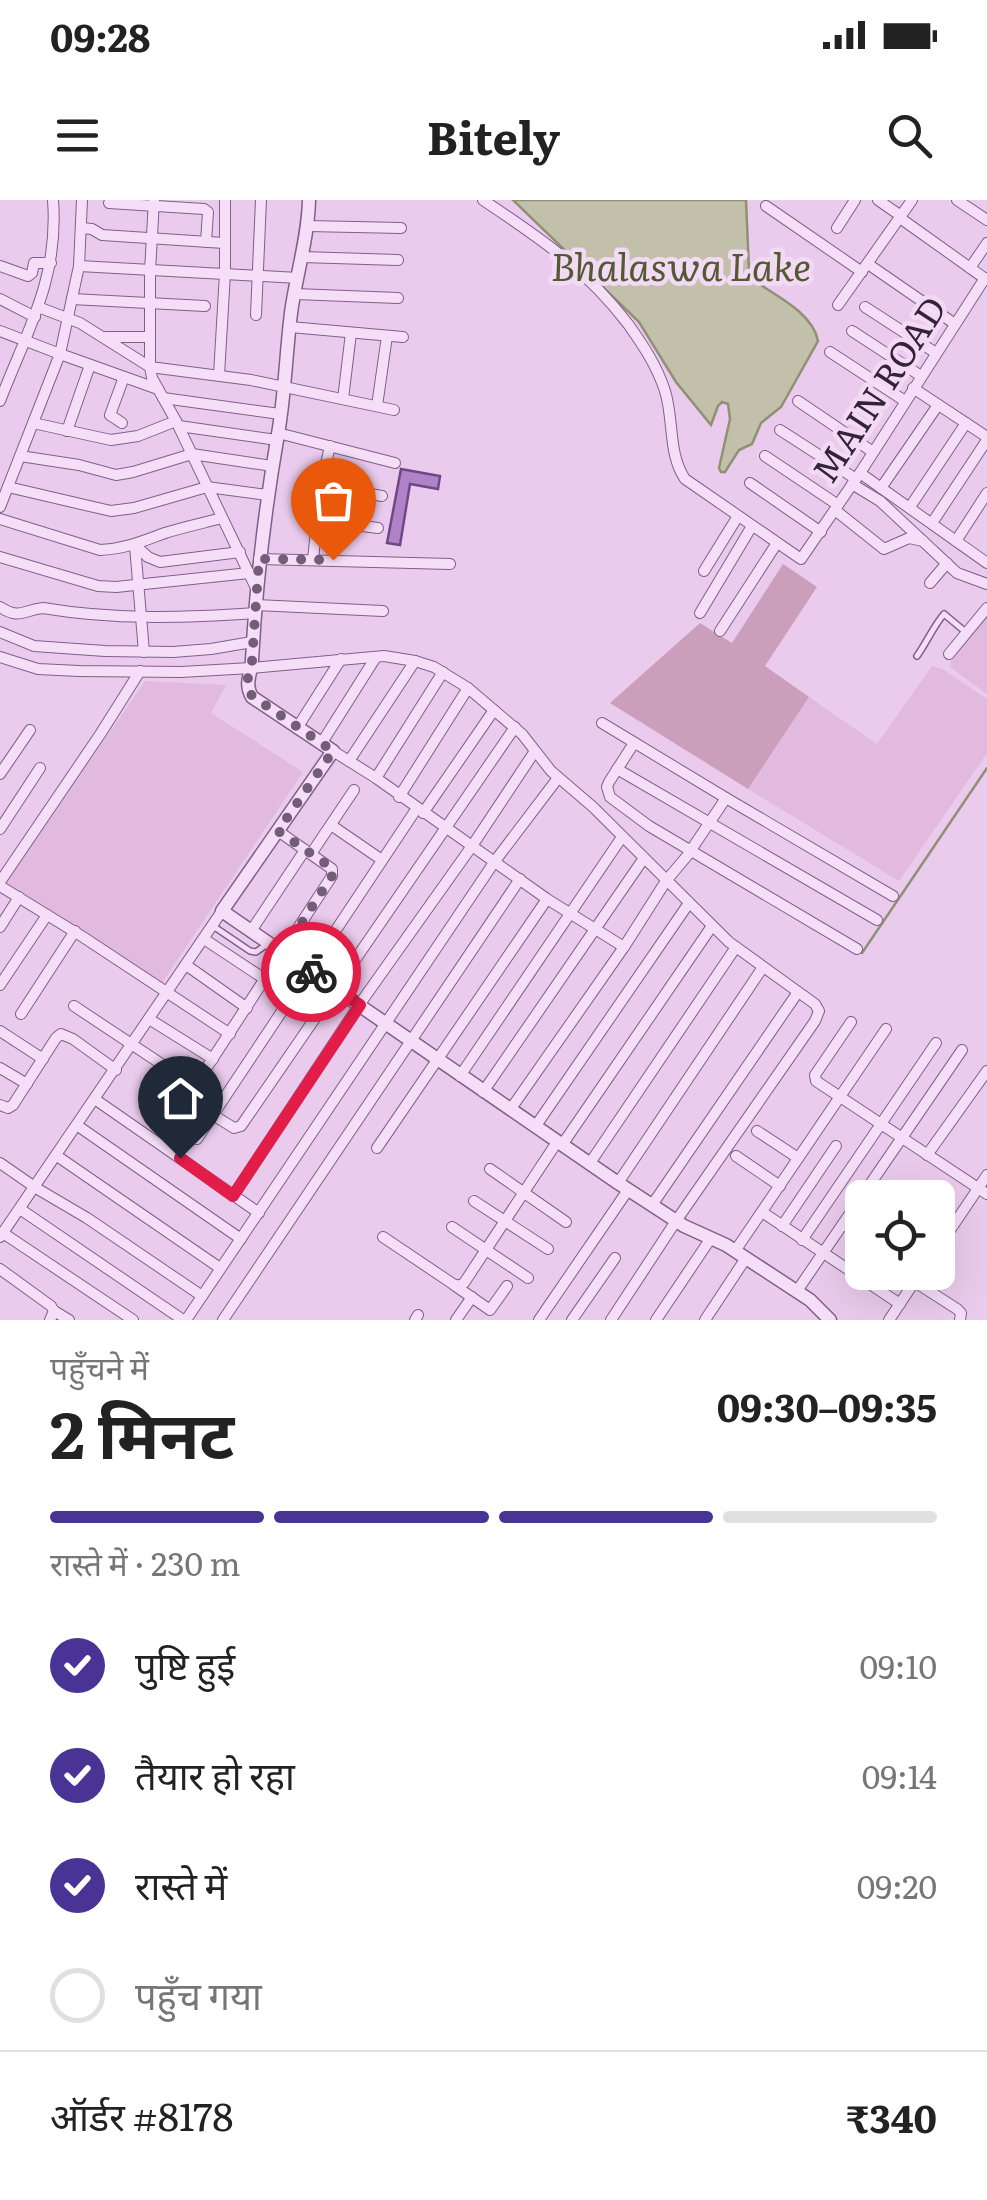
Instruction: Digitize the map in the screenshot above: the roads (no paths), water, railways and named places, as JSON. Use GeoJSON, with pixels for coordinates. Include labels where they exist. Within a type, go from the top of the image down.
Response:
{"type":"FeatureCollection","features":[{"type":"Feature","properties":{"kind":"street"},"geometry":{"type":"LineString","coordinates":[[0,401],[6,369],[25,341],[51,264],[53,200]]}},
{"type":"Feature","properties":{"kind":"street"},"geometry":{"type":"LineString","coordinates":[[0,507],[60,354],[79,266],[82,200]]}},
{"type":"Feature","properties":{"kind":"street"},"geometry":{"type":"LineString","coordinates":[[219,376],[225,200]]}},
{"type":"Feature","properties":{"kind":"street"},"geometry":{"type":"LineString","coordinates":[[256,314],[261,200]]}},
{"type":"Feature","properties":{"kind":"street"},"geometry":{"type":"LineString","coordinates":[[309,200],[259,559],[248,689],[296,728],[624,947]]}},
{"type":"Feature","properties":{"kind":"street"},"geometry":{"type":"LineString","coordinates":[[483,200],[566,257],[616,309],[642,343],[666,392],[678,469],[686,479],[801,559],[821,532],[750,482]]}},
{"type":"Feature","properties":{"kind":"street"},"geometry":{"type":"LineString","coordinates":[[837,228],[856,200]]}},
{"type":"Feature","properties":{"kind":"street"},"geometry":{"type":"LineString","coordinates":[[878,200],[986,279]]}},
{"type":"Feature","properties":{"kind":"street"},"geometry":{"type":"LineString","coordinates":[[838,306],[912,200]]}},
{"type":"Feature","properties":{"kind":"street"},"geometry":{"type":"LineString","coordinates":[[957,200],[987,220]]}},
{"type":"Feature","properties":{"kind":"street"},"geometry":{"type":"LineString","coordinates":[[109,202],[207,210],[206,242]]}},
{"type":"Feature","properties":{"kind":"street"},"geometry":{"type":"LineString","coordinates":[[154,203],[150,271],[152,378],[256,589]]}},
{"type":"Feature","properties":{"kind":"street"},"geometry":{"type":"LineString","coordinates":[[766,206],[955,324]]}},
{"type":"Feature","properties":{"kind":"street"},"geometry":{"type":"LineString","coordinates":[[308,226],[401,228]]}},
{"type":"Feature","properties":{"kind":"street"},"geometry":{"type":"LineString","coordinates":[[82,228],[102,235],[224,243]]}},
{"type":"Feature","properties":{"kind":"street"},"geometry":{"type":"LineString","coordinates":[[970,268],[987,242]]}},
{"type":"Feature","properties":{"kind":"street"},"geometry":{"type":"LineString","coordinates":[[302,257],[398,260]]}},
{"type":"Feature","properties":{"kind":"street"},"geometry":{"type":"LineString","coordinates":[[0,266],[28,276],[34,263],[51,264]]}},
{"type":"Feature","properties":{"kind":"street"},"geometry":{"type":"LineString","coordinates":[[79,266],[298,278]]}},
{"type":"Feature","properties":{"kind":"street","name":"MAIN ROAD"},"geometry":{"type":"LineString","coordinates":[[821,532],[986,279]]}},
{"type":"Feature","properties":{"kind":"street"},"geometry":{"type":"LineString","coordinates":[[295,294],[398,298]]}},
{"type":"Feature","properties":{"kind":"street"},"geometry":{"type":"LineString","coordinates":[[0,299],[68,318],[150,367],[283,386],[394,410]]}},
{"type":"Feature","properties":{"kind":"street"},"geometry":{"type":"LineString","coordinates":[[72,299],[205,306]]}},
{"type":"Feature","properties":{"kind":"street"},"geometry":{"type":"LineString","coordinates":[[865,307],[936,353]]}},
{"type":"Feature","properties":{"kind":"street"},"geometry":{"type":"LineString","coordinates":[[290,326],[404,338]]}},
{"type":"Feature","properties":{"kind":"street"},"geometry":{"type":"LineString","coordinates":[[0,331],[161,393],[280,414]]}},
{"type":"Feature","properties":{"kind":"street"},"geometry":{"type":"LineString","coordinates":[[852,331],[921,376]]}},
{"type":"Feature","properties":{"kind":"street"},"geometry":{"type":"LineString","coordinates":[[343,398],[351,332]]}},
{"type":"Feature","properties":{"kind":"street"},"geometry":{"type":"LineString","coordinates":[[103,336],[150,337]]}},
{"type":"Feature","properties":{"kind":"street"},"geometry":{"type":"LineString","coordinates":[[376,406],[387,336]]}},
{"type":"Feature","properties":{"kind":"street"},"geometry":{"type":"LineString","coordinates":[[830,352],[905,401]]}},
{"type":"Feature","properties":{"kind":"street"},"geometry":{"type":"LineString","coordinates":[[67,431],[90,365]]}},
{"type":"Feature","properties":{"kind":"street"},"geometry":{"type":"LineString","coordinates":[[122,423],[110,416],[124,377]]}},
{"type":"Feature","properties":{"kind":"street"},"geometry":{"type":"LineString","coordinates":[[913,388],[987,439],[932,522]]}},
{"type":"Feature","properties":{"kind":"street"},"geometry":{"type":"LineString","coordinates":[[798,402],[873,452]]}},
{"type":"Feature","properties":{"kind":"street"},"geometry":{"type":"LineString","coordinates":[[882,488],[938,405]]}},
{"type":"Feature","properties":{"kind":"street"},"geometry":{"type":"LineString","coordinates":[[33,423],[111,440],[124,440],[177,423],[330,446],[395,462]]}},
{"type":"Feature","properties":{"kind":"street"},"geometry":{"type":"LineString","coordinates":[[910,507],[966,423]]}},
{"type":"Feature","properties":{"kind":"street"},"geometry":{"type":"LineString","coordinates":[[780,430],[856,479],[962,576],[987,584]]}},
{"type":"Feature","properties":{"kind":"street"},"geometry":{"type":"LineString","coordinates":[[313,559],[330,446]]}},
{"type":"Feature","properties":{"kind":"street"},"geometry":{"type":"LineString","coordinates":[[20,456],[116,474],[192,454],[272,466]]}},
{"type":"Feature","properties":{"kind":"street"},"geometry":{"type":"LineString","coordinates":[[765,456],[837,508],[884,549],[909,538],[924,541]]}},
{"type":"Feature","properties":{"kind":"street"},"geometry":{"type":"LineString","coordinates":[[856,479],[882,488],[985,558]]}},
{"type":"Feature","properties":{"kind":"street"},"geometry":{"type":"LineString","coordinates":[[322,486],[382,496]]}},
{"type":"Feature","properties":{"kind":"street"},"geometry":{"type":"LineString","coordinates":[[8,487],[111,511],[207,487],[267,495]]}},
{"type":"Feature","properties":{"kind":"street"},"geometry":{"type":"LineString","coordinates":[[956,540],[987,494]]}},
{"type":"Feature","properties":{"kind":"street"},"geometry":{"type":"LineString","coordinates":[[704,571],[738,516]]}},
{"type":"Feature","properties":{"kind":"street"},"geometry":{"type":"LineString","coordinates":[[0,519],[100,550],[117,550],[222,518]]}},
{"type":"Feature","properties":{"kind":"street"},"geometry":{"type":"LineString","coordinates":[[317,520],[378,528]]}},
{"type":"Feature","properties":{"kind":"street"},"geometry":{"type":"LineString","coordinates":[[700,613],[752,526]]}},
{"type":"Feature","properties":{"kind":"street"},"geometry":{"type":"LineString","coordinates":[[720,631],[777,544]]}},
{"type":"Feature","properties":{"kind":"street"},"geometry":{"type":"LineString","coordinates":[[135,545],[160,562],[240,552]]}},
{"type":"Feature","properties":{"kind":"street"},"geometry":{"type":"LineString","coordinates":[[135,545],[144,652]]}},
{"type":"Feature","properties":{"kind":"street"},"geometry":{"type":"LineString","coordinates":[[0,557],[98,586],[249,573]]}},
{"type":"Feature","properties":{"kind":"street"},"geometry":{"type":"LineString","coordinates":[[259,559],[450,564]]}},
{"type":"Feature","properties":{"kind":"street"},"geometry":{"type":"LineString","coordinates":[[930,583],[947,563]]}},
{"type":"Feature","properties":{"kind":"street"},"geometry":{"type":"LineString","coordinates":[[0,606],[14,614],[42,608],[142,618],[255,609],[382,611]]}},
{"type":"Feature","properties":{"kind":"street"},"geometry":{"type":"LineString","coordinates":[[949,654],[987,608]]}},
{"type":"Feature","properties":{"kind":"street"},"geometry":{"type":"LineString","coordinates":[[0,632],[34,646],[144,652],[211,649],[252,656],[341,659],[376,657],[415,661],[443,672],[514,727],[558,778],[668,878],[689,904],[736,948],[818,1008],[815,1020],[611,1320]]}},
{"type":"Feature","properties":{"kind":"street"},"geometry":{"type":"LineString","coordinates":[[0,657],[38,670],[181,672],[252,656]]}},
{"type":"Feature","properties":{"kind":"street"},"geometry":{"type":"LineString","coordinates":[[133,1320],[2,1235],[278,831],[376,657]]}},
{"type":"Feature","properties":{"kind":"street"},"geometry":{"type":"LineString","coordinates":[[296,728],[341,659]]}},
{"type":"Feature","properties":{"kind":"street"},"geometry":{"type":"LineString","coordinates":[[349,761],[415,661]]}},
{"type":"Feature","properties":{"kind":"street"},"geometry":{"type":"LineString","coordinates":[[140,670],[0,884],[230,1034]]}},
{"type":"Feature","properties":{"kind":"street"},"geometry":{"type":"LineString","coordinates":[[376,778],[443,672]]}},
{"type":"Feature","properties":{"kind":"street"},"geometry":{"type":"LineString","coordinates":[[399,796],[468,688]]}},
{"type":"Feature","properties":{"kind":"street"},"geometry":{"type":"LineString","coordinates":[[197,1140],[382,860],[494,710]]}},
{"type":"Feature","properties":{"kind":"street"},"geometry":{"type":"LineString","coordinates":[[602,724],[893,896]]}},
{"type":"Feature","properties":{"kind":"street"},"geometry":{"type":"LineString","coordinates":[[213,1114],[234,1128],[241,1126],[514,727]]}},
{"type":"Feature","properties":{"kind":"street"},"geometry":{"type":"LineString","coordinates":[[0,774],[30,730]]}},
{"type":"Feature","properties":{"kind":"street"},"geometry":{"type":"LineString","coordinates":[[634,742],[607,788],[610,796],[638,819],[857,950]]}},
{"type":"Feature","properties":{"kind":"street"},"geometry":{"type":"LineString","coordinates":[[233,1196],[536,751]]}},
{"type":"Feature","properties":{"kind":"street"},"geometry":{"type":"LineString","coordinates":[[0,829],[40,768]]}},
{"type":"Feature","properties":{"kind":"street"},"geometry":{"type":"LineString","coordinates":[[617,769],[877,920]]}},
{"type":"Feature","properties":{"kind":"street"},"geometry":{"type":"LineString","coordinates":[[20,1209],[185,1320],[384,1022],[495,861],[558,778]]}},
{"type":"Feature","properties":{"kind":"street"},"geometry":{"type":"LineString","coordinates":[[251,931],[354,790]]}},
{"type":"Feature","properties":{"kind":"street"},"geometry":{"type":"LineString","coordinates":[[510,1110],[726,798]]}},
{"type":"Feature","properties":{"kind":"street"},"geometry":{"type":"LineString","coordinates":[[331,825],[382,860]]}},
{"type":"Feature","properties":{"kind":"street"},"geometry":{"type":"LineString","coordinates":[[74,1006],[194,1084],[332,876],[332,868],[278,831]]}},
{"type":"Feature","properties":{"kind":"street"},"geometry":{"type":"LineString","coordinates":[[460,1076],[622,836]]}},
{"type":"Feature","properties":{"kind":"street"},"geometry":{"type":"LineString","coordinates":[[483,1092],[644,858]]}},
{"type":"Feature","properties":{"kind":"street"},"geometry":{"type":"LineString","coordinates":[[223,1320],[520,879]]}},
{"type":"Feature","properties":{"kind":"street"},"geometry":{"type":"LineString","coordinates":[[0,927],[18,897]]}},
{"type":"Feature","properties":{"kind":"street"},"geometry":{"type":"LineString","coordinates":[[377,1148],[547,898]]}},
{"type":"Feature","properties":{"kind":"street"},"geometry":{"type":"LineString","coordinates":[[535,1127],[689,904]]}},
{"type":"Feature","properties":{"kind":"street"},"geometry":{"type":"LineString","coordinates":[[222,912],[623,1186],[797,1292],[830,1320]]}},
{"type":"Feature","properties":{"kind":"street"},"geometry":{"type":"LineString","coordinates":[[0,986],[47,914]]}},
{"type":"Feature","properties":{"kind":"street"},"geometry":{"type":"LineString","coordinates":[[453,1284],[464,1283],[712,926]]}},
{"type":"Feature","properties":{"kind":"street"},"geometry":{"type":"LineString","coordinates":[[21,1014],[74,932]]}},
{"type":"Feature","properties":{"kind":"street"},"geometry":{"type":"LineString","coordinates":[[204,939],[266,980]]}},
{"type":"Feature","properties":{"kind":"street"},"geometry":{"type":"LineString","coordinates":[[590,1163],[736,948]]}},
{"type":"Feature","properties":{"kind":"street"},"geometry":{"type":"LineString","coordinates":[[186,965],[247,1008]]}},
{"type":"Feature","properties":{"kind":"street"},"geometry":{"type":"LineString","coordinates":[[540,1320],[762,967]]}},
{"type":"Feature","properties":{"kind":"street"},"geometry":{"type":"LineString","coordinates":[[652,1205],[798,992]]}},
{"type":"Feature","properties":{"kind":"street"},"geometry":{"type":"LineString","coordinates":[[149,1019],[213,1059]]}},
{"type":"Feature","properties":{"kind":"street"},"geometry":{"type":"LineString","coordinates":[[851,1022],[814,1078],[982,1191]]}},
{"type":"Feature","properties":{"kind":"street"},"geometry":{"type":"LineString","coordinates":[[705,1320],[762,1212],[886,1029]]}},
{"type":"Feature","properties":{"kind":"street"},"geometry":{"type":"LineString","coordinates":[[0,1031],[42,1059]]}},
{"type":"Feature","properties":{"kind":"street"},"geometry":{"type":"LineString","coordinates":[[0,1104],[11,1107],[61,1034],[116,1070]]}},
{"type":"Feature","properties":{"kind":"street"},"geometry":{"type":"LineString","coordinates":[[802,1240],[936,1044]]}},
{"type":"Feature","properties":{"kind":"street"},"geometry":{"type":"LineString","coordinates":[[797,1292],[962,1050]]}},
{"type":"Feature","properties":{"kind":"street"},"geometry":{"type":"LineString","coordinates":[[0,1068],[27,1084]]}},
{"type":"Feature","properties":{"kind":"street"},"geometry":{"type":"LineString","coordinates":[[928,1154],[987,1071]]}},
{"type":"Feature","properties":{"kind":"street"},"geometry":{"type":"LineString","coordinates":[[96,1100],[258,1214]]}},
{"type":"Feature","properties":{"kind":"street"},"geometry":{"type":"LineString","coordinates":[[78,1126],[241,1239]]}},
{"type":"Feature","properties":{"kind":"street"},"geometry":{"type":"LineString","coordinates":[[757,1132],[798,1158]]}},
{"type":"Feature","properties":{"kind":"street"},"geometry":{"type":"LineString","coordinates":[[782,1226],[836,1146]]}},
{"type":"Feature","properties":{"kind":"street"},"geometry":{"type":"LineString","coordinates":[[58,1156],[220,1268]]}},
{"type":"Feature","properties":{"kind":"street"},"geometry":{"type":"LineString","coordinates":[[736,1156],[780,1186]]}},
{"type":"Feature","properties":{"kind":"street"},"geometry":{"type":"LineString","coordinates":[[0,1164],[202,1296]]}},
{"type":"Feature","properties":{"kind":"street"},"geometry":{"type":"LineString","coordinates":[[490,1170],[566,1222]]}},
{"type":"Feature","properties":{"kind":"street"},"geometry":{"type":"LineString","coordinates":[[955,1226],[982,1191],[987,1175]]}},
{"type":"Feature","properties":{"kind":"street"},"geometry":{"type":"LineString","coordinates":[[474,1201],[548,1249]]}},
{"type":"Feature","properties":{"kind":"street"},"geometry":{"type":"LineString","coordinates":[[762,1212],[900,1304]]}},
{"type":"Feature","properties":{"kind":"street"},"geometry":{"type":"LineString","coordinates":[[452,1226],[528,1278]]}},
{"type":"Feature","properties":{"kind":"street"},"geometry":{"type":"LineString","coordinates":[[383,1237],[472,1297],[487,1315],[508,1286]]}},
{"type":"Feature","properties":{"kind":"street"},"geometry":{"type":"LineString","coordinates":[[656,1320],[711,1238]]}},
{"type":"Feature","properties":{"kind":"street"},"geometry":{"type":"LineString","coordinates":[[572,1320],[614,1258]]}},
{"type":"Feature","properties":{"kind":"street"},"geometry":{"type":"LineString","coordinates":[[0,1269],[52,1306],[52,1316],[70,1320]]}},
{"type":"Feature","properties":{"kind":"street"},"geometry":{"type":"LineString","coordinates":[[889,1320],[909,1290]]}},
{"type":"Feature","properties":{"kind":"street"},"geometry":{"type":"LineString","coordinates":[[936,1290],[961,1312],[960,1320]]}},
{"type":"Feature","properties":{"kind":"street"},"geometry":{"type":"LineString","coordinates":[[456,1320],[472,1297]]}},
{"type":"Feature","properties":{"kind":"lane"},"geometry":{"type":"LineString","coordinates":[[917,656],[944,614],[962,628]]}},
{"type":"Feature","properties":{"kind":"lane"},"geometry":{"type":"LineString","coordinates":[[213,926],[250,951],[262,950],[268,943]]}},
{"type":"Feature","properties":{"kind":"water","name":"Bhalaswa Lake"},"geometry":{"type":"Polygon","coordinates":[[[513,200],[746,200],[749,270],[753,280],[801,313],[818,341],[781,407],[761,423],[752,444],[739,450],[725,472],[719,468],[730,419],[728,404],[722,402],[718,406],[711,425],[676,382],[639,322],[513,200]]]}},
{"type":"Feature","properties":{"kind":"waterway"},"geometry":{"type":"LineString","coordinates":[[862,953],[987,768]]}}]}
